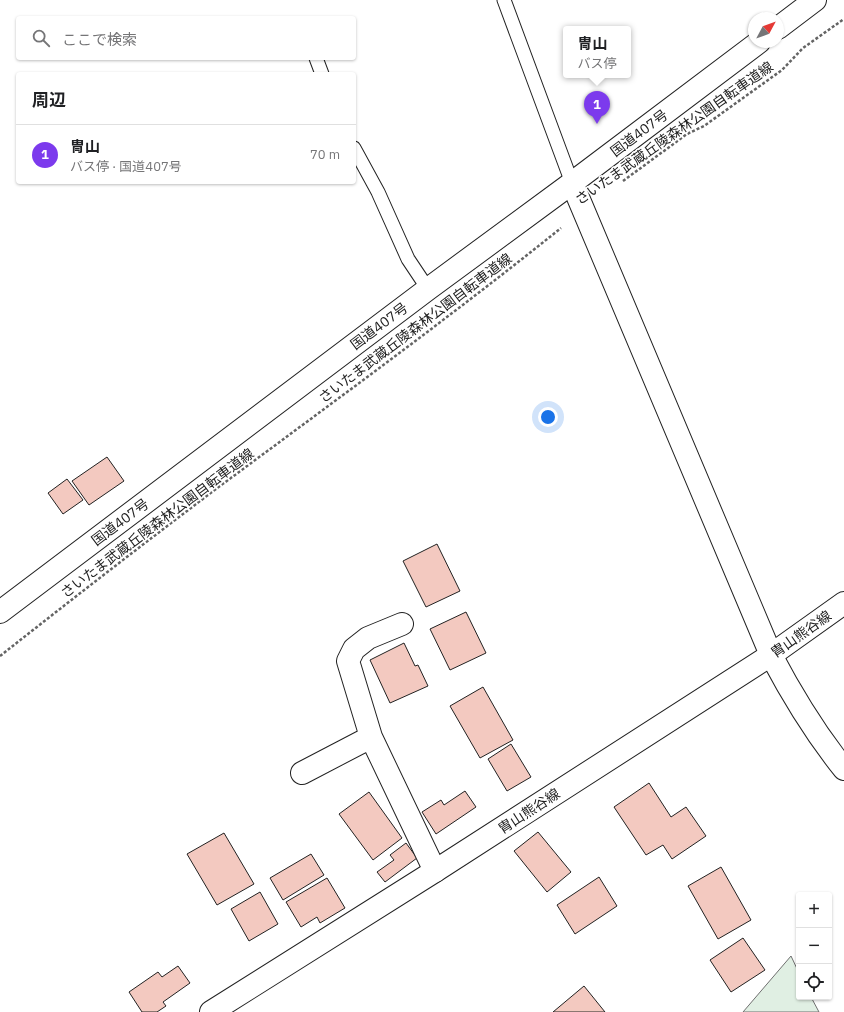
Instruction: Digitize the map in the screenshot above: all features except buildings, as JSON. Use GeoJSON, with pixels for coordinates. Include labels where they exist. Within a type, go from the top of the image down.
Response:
{"type":"FeatureCollection","features":[{"type":"Feature","properties":{"kind":"main road"},"geometry":{"type":"LineString","coordinates":[[784,23],[815,0]]}},
{"type":"Feature","properties":{"kind":"main road","name":"国道407号"},"geometry":{"type":"LineString","coordinates":[[0,612],[428,289],[751,48]]}},
{"type":"Feature","properties":{"kind":"main road"},"geometry":{"type":"LineString","coordinates":[[572,183],[771,655],[789,690],[830,751],[844,769]]}},
{"type":"Feature","properties":{"kind":"main road","name":"胄山熊谷線"},"geometry":{"type":"LineString","coordinates":[[211,1012],[435,871],[771,655],[844,603]]}},
{"type":"Feature","properties":{"kind":"main road"},"geometry":{"type":"LineString","coordinates":[[402,624],[368,638],[354,650],[348,661],[371,737],[435,871]]}},
{"type":"Feature","properties":{"kind":"main road"},"geometry":{"type":"LineString","coordinates":[[302,773],[371,737]]}},
{"type":"Feature","properties":{"kind":"lane"},"geometry":{"type":"LineString","coordinates":[[504,0],[572,183]]}},
{"type":"Feature","properties":{"kind":"lane"},"geometry":{"type":"LineString","coordinates":[[317,60],[321,72]]}},
{"type":"Feature","properties":{"kind":"lane"},"geometry":{"type":"LineString","coordinates":[[356,152],[378,192],[408,259],[428,289]]}},
{"type":"Feature","properties":{"kind":"path","name":"さいたま武蔵丘陵森林公園自転車道線"},"geometry":{"type":"LineString","coordinates":[[621,182],[687,134],[704,126],[782,70],[803,48],[844,19]]}},
{"type":"Feature","properties":{"kind":"path","name":"さいたま武蔵丘陵森林公園自転車道線"},"geometry":{"type":"LineString","coordinates":[[0,656],[89,586],[499,278],[583,210]]}},
{"type":"Feature","properties":{"kind":"green space"},"geometry":{"type":"Polygon","coordinates":[[[791,956],[796,967],[796,1000],[813,1000],[819,1012],[743,1012],[791,956]]]}},
{"type":"Feature","properties":{"kind":"place","name":"冑山"},"geometry":{"type":"Point","coordinates":[597,124]}}]}
